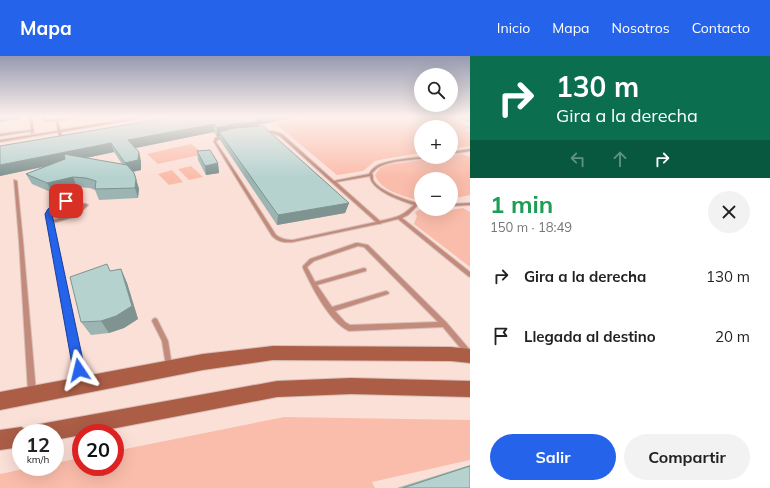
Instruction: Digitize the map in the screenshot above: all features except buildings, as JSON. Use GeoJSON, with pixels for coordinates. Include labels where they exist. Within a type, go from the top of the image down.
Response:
{"type":"FeatureCollection","features":[{"type":"Feature","properties":{"kind":"main road"},"geometry":{"type":"LineString","coordinates":[[0,401],[81,384],[203,362],[273,353],[451,354],[470,356]]}},
{"type":"Feature","properties":{"kind":"main road"},"geometry":{"type":"LineString","coordinates":[[64,429],[277,389],[351,386],[470,390]]}},
{"type":"Feature","properties":{"kind":"main road"},"geometry":{"type":"LineString","coordinates":[[0,440],[12,438]]}},
{"type":"Feature","properties":{"kind":"lane"},"geometry":{"type":"LineString","coordinates":[[0,141],[25,137]]}},
{"type":"Feature","properties":{"kind":"lane"},"geometry":{"type":"LineString","coordinates":[[53,143],[61,139],[61,137]]}},
{"type":"Feature","properties":{"kind":"lane"},"geometry":{"type":"LineString","coordinates":[[225,137],[216,139],[215,142],[274,236],[279,240],[285,242],[293,241],[380,223],[399,218],[414,209]]}},
{"type":"Feature","properties":{"kind":"lane"},"geometry":{"type":"LineString","coordinates":[[283,137],[380,223]]}},
{"type":"Feature","properties":{"kind":"lane"},"geometry":{"type":"LineString","coordinates":[[458,152],[470,151]]}},
{"type":"Feature","properties":{"kind":"lane"},"geometry":{"type":"LineString","coordinates":[[414,159],[380,164],[372,170],[371,175],[374,183],[381,189],[400,199],[414,203]]}},
{"type":"Feature","properties":{"kind":"lane"},"geometry":{"type":"LineString","coordinates":[[333,182],[371,175]]}},
{"type":"Feature","properties":{"kind":"lane"},"geometry":{"type":"LineString","coordinates":[[15,181],[33,395]]}},
{"type":"Feature","properties":{"kind":"lane"},"geometry":{"type":"LineString","coordinates":[[51,222],[76,215],[86,205],[68,201],[61,203],[50,210],[49,214],[81,384]]}},
{"type":"Feature","properties":{"kind":"lane"},"geometry":{"type":"LineString","coordinates":[[458,205],[470,204]]}},
{"type":"Feature","properties":{"kind":"lane"},"geometry":{"type":"LineString","coordinates":[[399,218],[470,275]]}},
{"type":"Feature","properties":{"kind":"lane"},"geometry":{"type":"LineString","coordinates":[[444,324],[349,328],[341,324],[305,268],[308,262],[358,244],[366,246],[444,324],[470,356]]}},
{"type":"Feature","properties":{"kind":"lane"},"geometry":{"type":"LineString","coordinates":[[314,284],[364,270]]}},
{"type":"Feature","properties":{"kind":"lane"},"geometry":{"type":"LineString","coordinates":[[331,310],[386,293]]}},
{"type":"Feature","properties":{"kind":"lane"},"geometry":{"type":"LineString","coordinates":[[155,321],[165,341],[169,369]]}},
{"type":"Feature","properties":{"kind":"shaded area"},"geometry":{"type":"Polygon","coordinates":[[[292,137],[414,137],[414,154],[375,161],[363,171],[337,175],[292,137]]]}},
{"type":"Feature","properties":{"kind":"shaded area"},"geometry":{"type":"Polygon","coordinates":[[[458,137],[470,137],[470,146],[458,148],[458,137]]]}},
{"type":"Feature","properties":{"kind":"shaded area"},"geometry":{"type":"Polygon","coordinates":[[[191,144],[204,154],[158,164],[147,154],[191,144]]]}},
{"type":"Feature","properties":{"kind":"shaded area"},"geometry":{"type":"Polygon","coordinates":[[[458,154],[462,154],[470,157],[470,195],[458,198],[458,172],[414,172],[414,199],[382,186],[375,175],[380,168],[387,165],[414,161],[414,164],[458,164],[458,154]]]}},
{"type":"Feature","properties":{"kind":"shaded area"},"geometry":{"type":"Polygon","coordinates":[[[191,166],[203,177],[189,180],[178,169],[191,166]]]}},
{"type":"Feature","properties":{"kind":"shaded area"},"geometry":{"type":"Polygon","coordinates":[[[172,170],[183,182],[169,185],[158,174],[172,170]]]}},
{"type":"Feature","properties":{"kind":"shaded area"},"geometry":{"type":"Polygon","coordinates":[[[463,208],[470,212],[470,267],[414,224],[417,216],[458,216],[458,209],[463,208]]]}},
{"type":"Feature","properties":{"kind":"shaded area"},"geometry":{"type":"Polygon","coordinates":[[[284,417],[470,420],[470,460],[372,482],[375,488],[0,488],[0,474],[12,471],[12,476],[64,476],[64,461],[72,460],[72,476],[124,476],[124,449],[284,417]]]}},
{"type":"Feature","properties":{"kind":"route"},"geometry":{"type":"LineString","coordinates":[[66,201],[50,210],[49,214],[79,370]]}}]}
